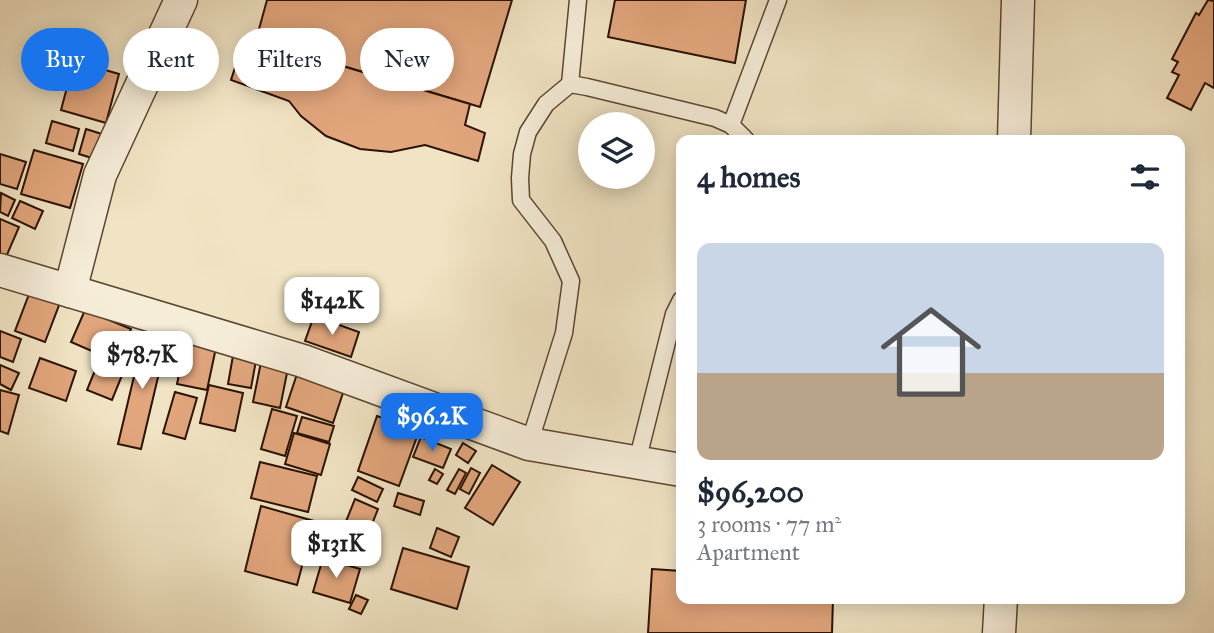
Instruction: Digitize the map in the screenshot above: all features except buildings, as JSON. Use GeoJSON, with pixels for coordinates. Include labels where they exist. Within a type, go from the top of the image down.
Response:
{"type":"FeatureCollection","features":[{"type":"Feature","properties":{"kind":"street"},"geometry":{"type":"LineString","coordinates":[[70,291],[100,175],[181,0]]}},
{"type":"Feature","properties":{"kind":"street"},"geometry":{"type":"LineString","coordinates":[[1014,135],[1018,0]]}},
{"type":"Feature","properties":{"kind":"street"},"geometry":{"type":"LineString","coordinates":[[0,270],[303,361],[529,444],[676,469]]}},
{"type":"Feature","properties":{"kind":"street"},"geometry":{"type":"LineString","coordinates":[[999,633],[1001,604]]}},
{"type":"Feature","properties":{"kind":"lane"},"geometry":{"type":"LineString","coordinates":[[529,444],[564,333],[571,281],[553,241],[522,200],[521,166],[528,132],[546,104],[570,84],[578,0]]}},
{"type":"Feature","properties":{"kind":"lane"},"geometry":{"type":"LineString","coordinates":[[731,125],[778,0]]}},
{"type":"Feature","properties":{"kind":"lane"},"geometry":{"type":"LineString","coordinates":[[570,84],[715,118],[731,125],[741,135]]}},
{"type":"Feature","properties":{"kind":"lane"},"geometry":{"type":"LineString","coordinates":[[637,462],[676,310]]}}]}
